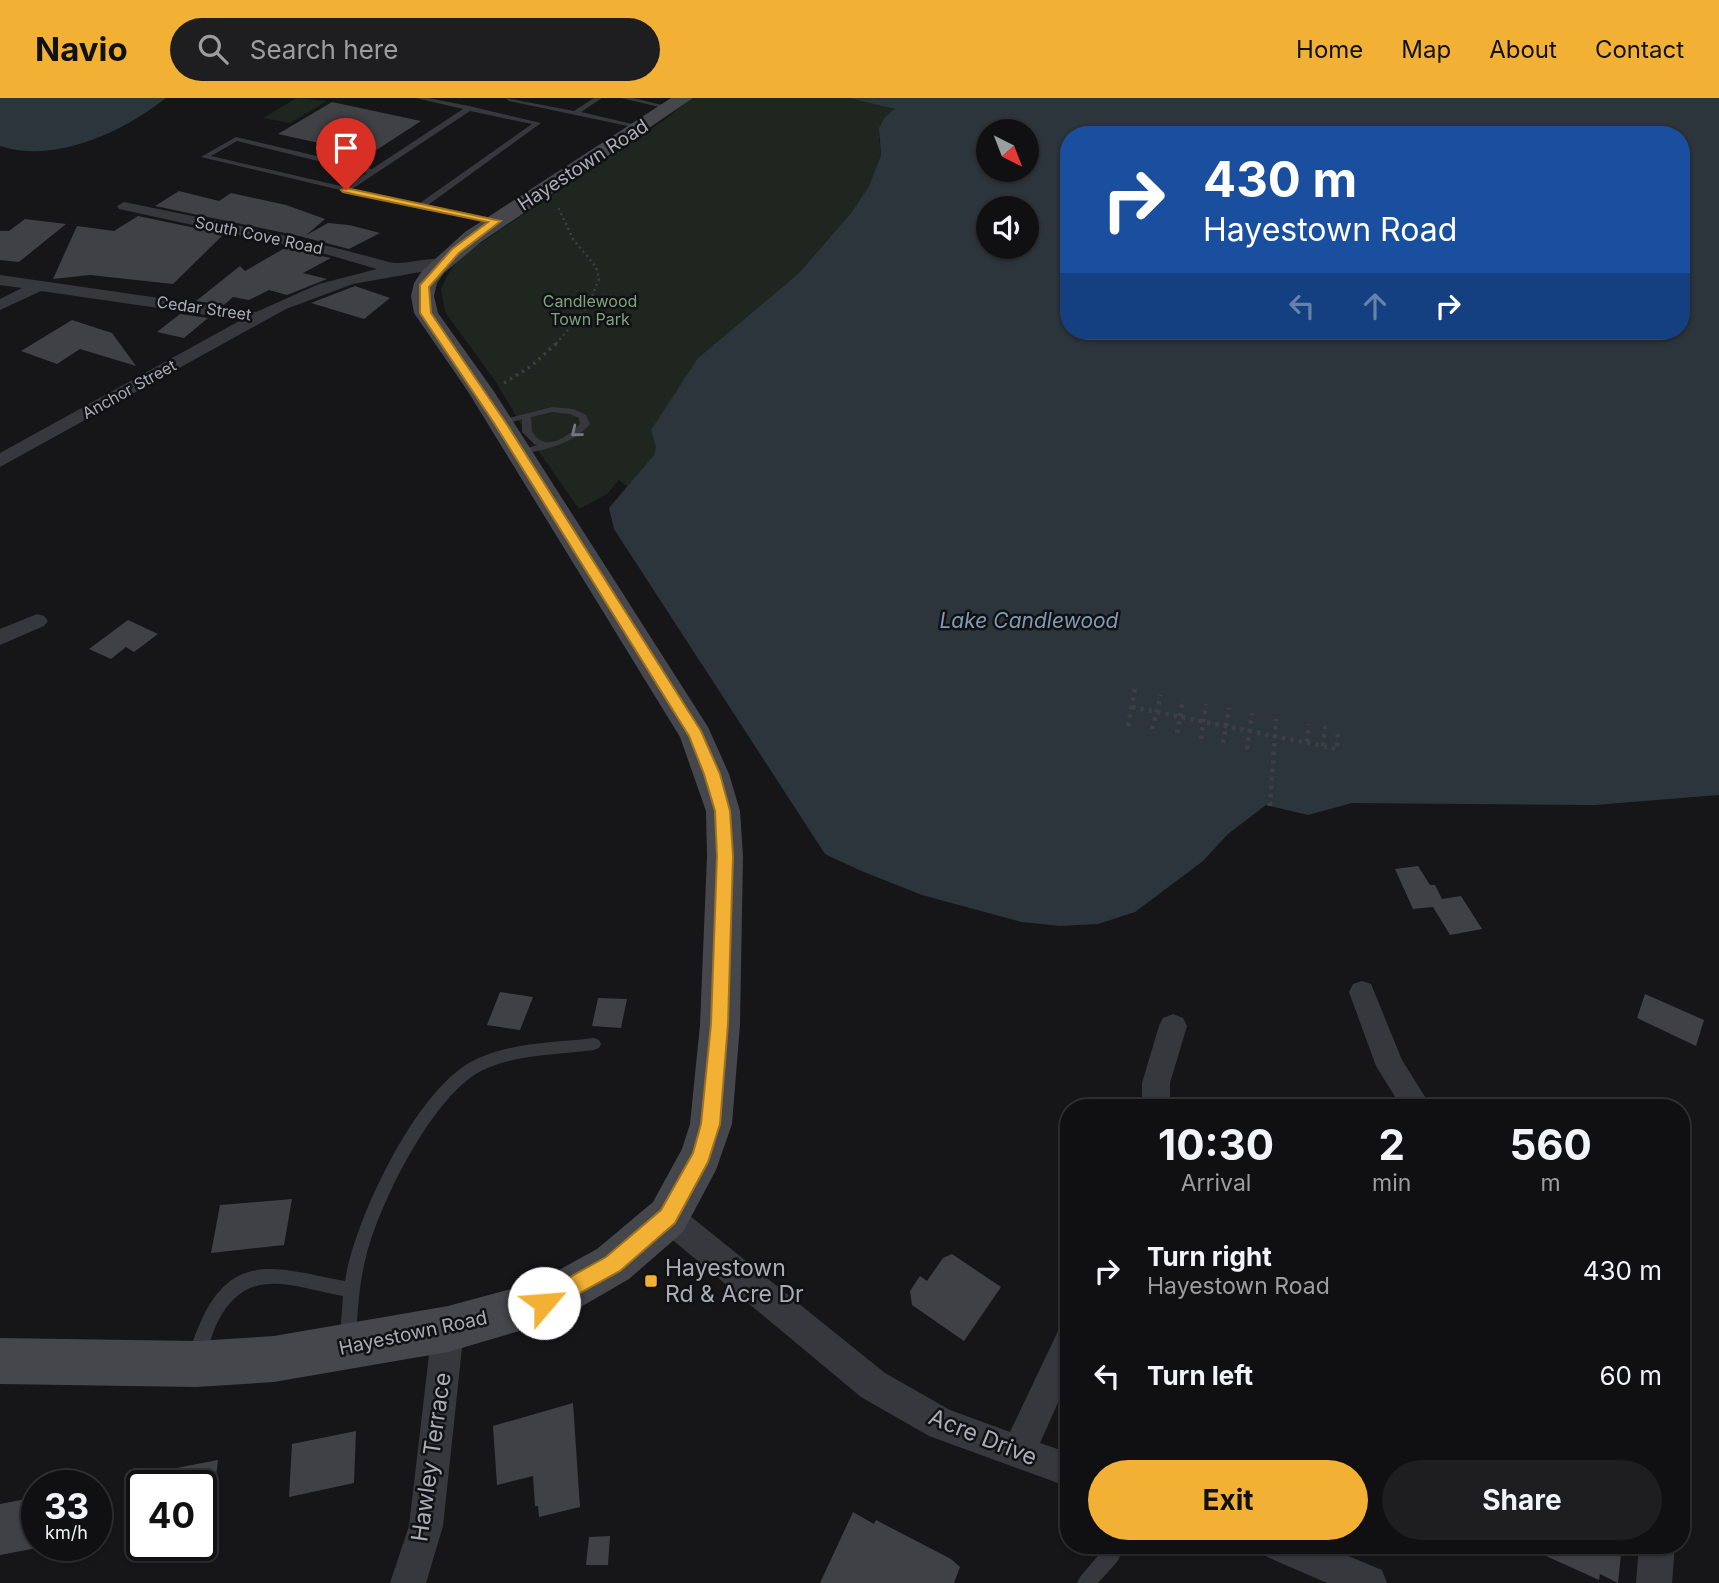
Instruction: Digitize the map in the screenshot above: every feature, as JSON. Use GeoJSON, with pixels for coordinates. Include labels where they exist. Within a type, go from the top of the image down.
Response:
{"type":"FeatureCollection","features":[{"type":"Feature","properties":{"kind":"street","name":"Hayestown Road"},"geometry":{"type":"LineString","coordinates":[[0,1361],[196,1364],[274,1359],[448,1329],[544,1303],[613,1264],[668,1217],[701,1156],[711,1124],[720,1012],[725,856],[723,811],[712,774],[696,735],[533,449],[513,420],[480,390],[426,313],[424,287],[443,263],[496,221],[532,197],[633,113],[678,103]]}},
{"type":"Feature","properties":{"kind":"street","name":"South Cove Road"},"geometry":{"type":"LineString","coordinates":[[124,206],[325,249],[393,268]]}},
{"type":"Feature","properties":{"kind":"street","name":"Cedar Street"},"geometry":{"type":"LineString","coordinates":[[0,280],[258,317],[292,298],[344,279],[393,268],[443,263]]}},
{"type":"Feature","properties":{"kind":"street"},"geometry":{"type":"LineString","coordinates":[[0,304],[38,286]]}},
{"type":"Feature","properties":{"kind":"street","name":"Anchor Street"},"geometry":{"type":"LineString","coordinates":[[0,461],[258,317]]}},
{"type":"Feature","properties":{"kind":"street"},"geometry":{"type":"LineString","coordinates":[[0,638],[37,621]]}},
{"type":"Feature","properties":{"kind":"street"},"geometry":{"type":"LineString","coordinates":[[1362,992],[1390,1066],[1412,1099]]}},
{"type":"Feature","properties":{"kind":"street"},"geometry":{"type":"LineString","coordinates":[[1156,1099],[1156,1083],[1173,1026]]}},
{"type":"Feature","properties":{"kind":"street","name":"Acre Drive"},"geometry":{"type":"LineString","coordinates":[[668,1217],[873,1385],[941,1424],[1060,1467]]}},
{"type":"Feature","properties":{"kind":"street","name":"Hawley Terrace"},"geometry":{"type":"LineString","coordinates":[[408,1583],[426,1526],[448,1329]]}},
{"type":"Feature","properties":{"kind":"street"},"geometry":{"type":"LineString","coordinates":[[1018,1452],[1060,1361]]}},
{"type":"Feature","properties":{"kind":"street"},"geometry":{"type":"LineString","coordinates":[[1300,1554],[1369,1583]]}},
{"type":"Feature","properties":{"kind":"street"},"geometry":{"type":"LineString","coordinates":[[1654,1583],[1656,1554]]}},
{"type":"Feature","properties":{"kind":"lane"},"geometry":{"type":"LineString","coordinates":[[419,98],[538,123],[420,207]]}},
{"type":"Feature","properties":{"kind":"lane"},"geometry":{"type":"LineString","coordinates":[[575,113],[599,98]]}},
{"type":"Feature","properties":{"kind":"lane"},"geometry":{"type":"LineString","coordinates":[[491,113],[510,99],[575,113],[633,113]]}},
{"type":"Feature","properties":{"kind":"lane"},"geometry":{"type":"LineString","coordinates":[[346,190],[468,108]]}},
{"type":"Feature","properties":{"kind":"lane"},"geometry":{"type":"LineString","coordinates":[[374,172],[236,139],[205,157],[420,207],[496,221]]}},
{"type":"Feature","properties":{"kind":"lane"},"geometry":{"type":"LineString","coordinates":[[513,420],[556,408],[572,410],[583,417],[585,424],[578,434],[533,449]]}},
{"type":"Feature","properties":{"kind":"lane"},"geometry":{"type":"LineString","coordinates":[[348,1348],[351,1290],[359,1253],[396,1163],[440,1096],[473,1067],[505,1057],[594,1044]]}},
{"type":"Feature","properties":{"kind":"lane"},"geometry":{"type":"LineString","coordinates":[[196,1364],[202,1335],[213,1311],[225,1297],[248,1280],[268,1275],[351,1290]]}},
{"type":"Feature","properties":{"kind":"lane"},"geometry":{"type":"LineString","coordinates":[[1086,1583],[1112,1554]]}},
{"type":"Feature","properties":{"kind":"path"},"geometry":{"type":"LineString","coordinates":[[480,390],[516,379],[529,369],[582,315],[598,290],[598,269],[573,238],[558,206],[532,197]]}},
{"type":"Feature","properties":{"kind":"path"},"geometry":{"type":"LineString","coordinates":[[1128,726],[1135,689]]}},
{"type":"Feature","properties":{"kind":"path"},"geometry":{"type":"LineString","coordinates":[[1152,729],[1161,695]]}},
{"type":"Feature","properties":{"kind":"path"},"geometry":{"type":"LineString","coordinates":[[1177,733],[1183,699]]}},
{"type":"Feature","properties":{"kind":"path"},"geometry":{"type":"LineString","coordinates":[[1201,739],[1206,704]]}},
{"type":"Feature","properties":{"kind":"path"},"geometry":{"type":"LineString","coordinates":[[1132,708],[1337,748],[1338,730]]}},
{"type":"Feature","properties":{"kind":"path"},"geometry":{"type":"LineString","coordinates":[[1223,743],[1229,708]]}},
{"type":"Feature","properties":{"kind":"path"},"geometry":{"type":"LineString","coordinates":[[1247,749],[1252,713]]}},
{"type":"Feature","properties":{"kind":"path"},"geometry":{"type":"LineString","coordinates":[[1270,806],[1276,719]]}},
{"type":"Feature","properties":{"kind":"path"},"geometry":{"type":"LineString","coordinates":[[1307,742],[1309,724]]}},
{"type":"Feature","properties":{"kind":"path"},"geometry":{"type":"LineString","coordinates":[[1323,746],[1325,726]]}},
{"type":"Feature","properties":{"kind":"green space"},"geometry":{"type":"Polygon","coordinates":[[[297,98],[327,101],[290,123],[263,118],[297,98]]]}},
{"type":"Feature","properties":{"kind":"green space","name":"Candlewood Town Park"},"geometry":{"type":"Polygon","coordinates":[[[692,98],[848,98],[896,109],[879,138],[881,155],[869,186],[851,213],[799,273],[698,358],[654,455],[628,487],[619,480],[607,494],[579,509],[528,436],[496,382],[445,312],[441,289],[460,257],[663,121],[692,98]]]}},
{"type":"Feature","properties":{"kind":"water"},"geometry":{"type":"Polygon","coordinates":[[[0,98],[166,98],[149,111],[109,133],[65,148],[43,151],[0,146],[0,98]]]}},
{"type":"Feature","properties":{"kind":"water","name":"Lake Candlewood"},"geometry":{"type":"Polygon","coordinates":[[[848,98],[1719,98],[1719,795],[1595,805],[1352,803],[1308,815],[1266,805],[1228,834],[1203,861],[1135,912],[1098,924],[1060,926],[1022,922],[922,895],[825,854],[614,529],[609,508],[654,455],[656,447],[651,430],[698,358],[799,273],[851,213],[869,186],[881,155],[879,128],[885,117],[895,109],[848,98]]]}},
{"type":"Feature","properties":{"kind":"building"},"geometry":{"type":"Polygon","coordinates":[[[332,102],[421,121],[375,151],[352,146],[346,149],[278,134],[332,102]]]}},
{"type":"Feature","properties":{"kind":"building"},"geometry":{"type":"Polygon","coordinates":[[[179,191],[219,201],[231,193],[286,205],[325,219],[304,237],[155,206],[179,191]]]}},
{"type":"Feature","properties":{"kind":"building"},"geometry":{"type":"Polygon","coordinates":[[[138,216],[224,234],[173,284],[90,275],[53,279],[77,226],[114,231],[138,216]]]}},
{"type":"Feature","properties":{"kind":"building"},"geometry":{"type":"Polygon","coordinates":[[[25,219],[66,224],[19,262],[0,260],[0,231],[9,231],[25,219]]]}},
{"type":"Feature","properties":{"kind":"building"},"geometry":{"type":"Polygon","coordinates":[[[328,223],[380,233],[349,249],[303,237],[328,223]]]}},
{"type":"Feature","properties":{"kind":"building"},"geometry":{"type":"Polygon","coordinates":[[[285,248],[331,258],[303,273],[327,279],[287,295],[269,290],[249,300],[233,297],[224,305],[196,301],[240,266],[245,271],[285,248]]]}},
{"type":"Feature","properties":{"kind":"building"},"geometry":{"type":"Polygon","coordinates":[[[355,286],[390,298],[364,319],[311,303],[355,286]]]}},
{"type":"Feature","properties":{"kind":"building"},"geometry":{"type":"Polygon","coordinates":[[[180,314],[208,318],[184,338],[157,332],[180,314]]]}},
{"type":"Feature","properties":{"kind":"building"},"geometry":{"type":"Polygon","coordinates":[[[72,320],[112,333],[136,366],[80,349],[57,364],[21,351],[72,320]]]}},
{"type":"Feature","properties":{"kind":"building"},"geometry":{"type":"Polygon","coordinates":[[[128,620],[158,634],[134,652],[126,647],[111,659],[89,649],[128,620]]]}},
{"type":"Feature","properties":{"kind":"building"},"geometry":{"type":"Polygon","coordinates":[[[1418,866],[1430,885],[1435,885],[1442,899],[1461,896],[1482,929],[1450,935],[1433,907],[1413,909],[1395,869],[1418,866]]]}},
{"type":"Feature","properties":{"kind":"building"},"geometry":{"type":"Polygon","coordinates":[[[500,992],[533,997],[520,1030],[487,1025],[500,992]]]}},
{"type":"Feature","properties":{"kind":"building"},"geometry":{"type":"Polygon","coordinates":[[[1645,994],[1704,1020],[1696,1046],[1637,1018],[1645,994]]]}},
{"type":"Feature","properties":{"kind":"building"},"geometry":{"type":"Polygon","coordinates":[[[598,998],[627,999],[621,1028],[592,1026],[598,998]]]}},
{"type":"Feature","properties":{"kind":"building"},"geometry":{"type":"Polygon","coordinates":[[[292,1199],[284,1245],[211,1253],[220,1205],[292,1199]]]}},
{"type":"Feature","properties":{"kind":"building"},"geometry":{"type":"Polygon","coordinates":[[[952,1254],[1001,1287],[964,1341],[912,1305],[910,1291],[920,1276],[927,1281],[943,1258],[952,1254]]]}},
{"type":"Feature","properties":{"kind":"building"},"geometry":{"type":"Polygon","coordinates":[[[573,1403],[580,1507],[539,1517],[538,1506],[535,1506],[533,1476],[497,1485],[493,1426],[573,1403]]]}},
{"type":"Feature","properties":{"kind":"building"},"geometry":{"type":"Polygon","coordinates":[[[356,1431],[354,1483],[289,1497],[292,1444],[356,1431]]]}},
{"type":"Feature","properties":{"kind":"building"},"geometry":{"type":"Polygon","coordinates":[[[218,1460],[217,1470],[166,1470],[218,1460]]]}},
{"type":"Feature","properties":{"kind":"building"},"geometry":{"type":"Polygon","coordinates":[[[21,1500],[21,1551],[0,1555],[0,1504],[21,1500]]]}},
{"type":"Feature","properties":{"kind":"building"},"geometry":{"type":"Polygon","coordinates":[[[853,1512],[874,1524],[876,1520],[951,1559],[960,1567],[954,1583],[820,1583],[853,1512]]]}},
{"type":"Feature","properties":{"kind":"building"},"geometry":{"type":"Polygon","coordinates":[[[610,1536],[608,1565],[586,1565],[589,1537],[610,1536]]]}},
{"type":"Feature","properties":{"kind":"building"},"geometry":{"type":"Polygon","coordinates":[[[1542,1554],[1621,1554],[1618,1583],[1600,1574],[1599,1580],[1542,1554]]]}},
{"type":"Feature","properties":{"kind":"place","name":"Hayestown Rd & Acre Dr"},"geometry":{"type":"Point","coordinates":[651,1281]}},
{"type":"Feature","properties":{"kind":"route"},"geometry":{"type":"LineString","coordinates":[[346,190],[496,221],[455,251],[424,287],[426,313],[480,390],[696,735],[723,811],[725,856],[720,1024],[711,1124],[701,1156],[668,1217],[613,1264],[544,1303]]}}]}
